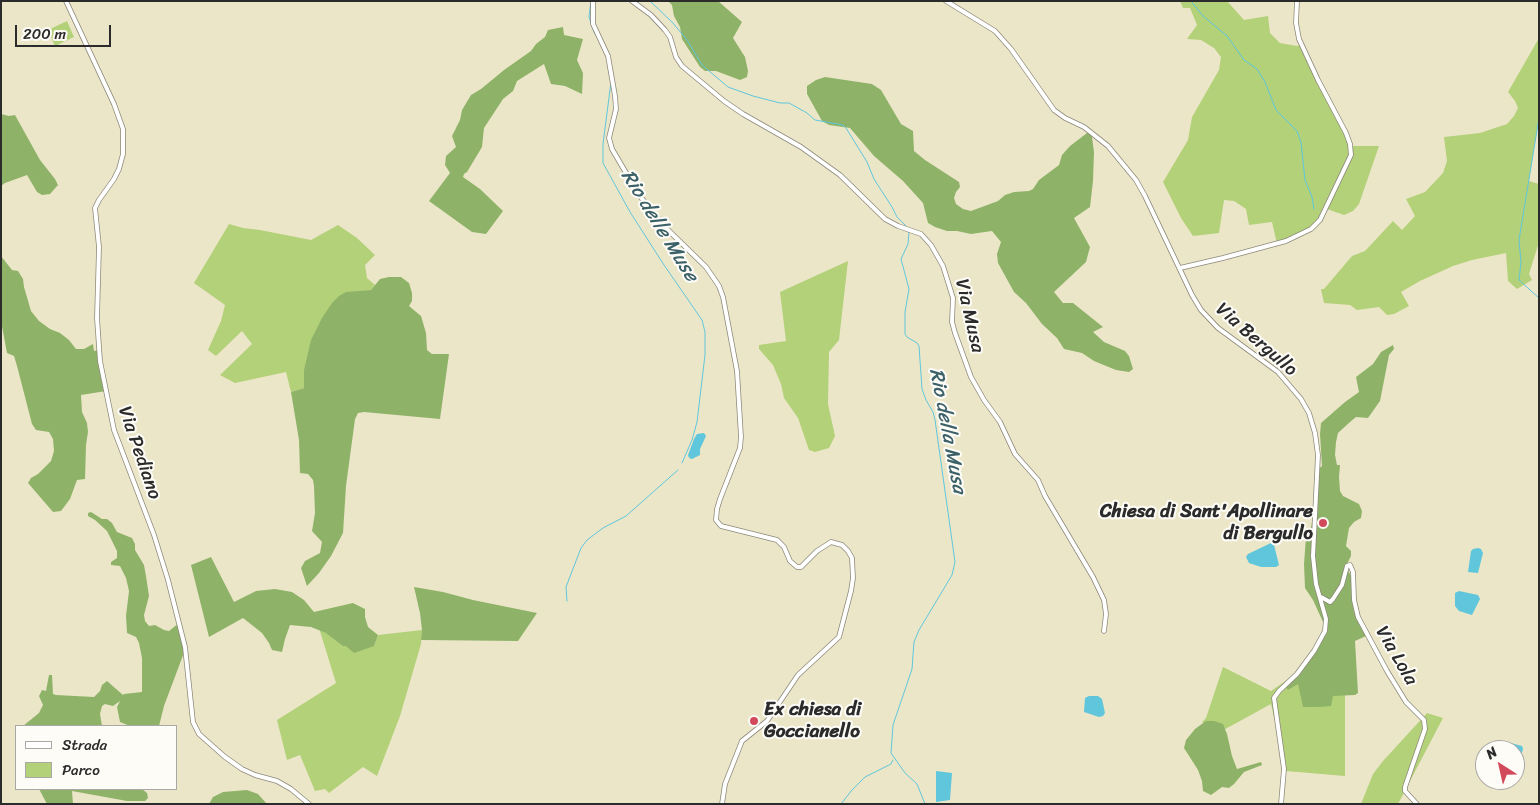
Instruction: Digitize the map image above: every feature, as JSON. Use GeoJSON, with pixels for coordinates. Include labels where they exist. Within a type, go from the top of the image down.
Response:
{"type":"FeatureCollection","features":[{"type":"Feature","properties":{"kind":"street","name":"Via Pediano"},"geometry":{"type":"LineString","coordinates":[[66,1],[114,104],[123,129],[123,154],[119,169],[98,200],[95,208],[99,247],[97,318],[100,361],[114,430],[154,535],[168,580],[185,647],[193,722],[199,734],[225,757],[242,769],[284,785],[309,804]]}},
{"type":"Feature","properties":{"kind":"street"},"geometry":{"type":"LineString","coordinates":[[593,1],[593,24],[608,56],[615,96],[615,116],[609,138],[612,149],[626,176],[639,195],[666,228],[706,267],[719,286],[723,297],[737,371],[741,436],[740,448],[720,499],[716,520],[721,526],[777,540],[784,546],[790,561],[797,567],[801,566],[817,551],[831,542],[842,545],[852,558],[853,578],[851,591],[839,637],[798,675],[767,721],[742,741],[724,784],[722,804]]}},
{"type":"Feature","properties":{"kind":"street","name":"Via Musa"},"geometry":{"type":"LineString","coordinates":[[632,1],[651,15],[665,30],[670,37],[679,62],[736,110],[801,147],[835,171],[881,216],[891,223],[921,234],[928,241],[943,266],[953,298],[952,322],[954,333],[971,377],[984,400],[1000,422],[1015,454],[1038,480],[1096,583],[1105,608],[1104,631]]}},
{"type":"Feature","properties":{"kind":"street","name":"Via Bergullo"},"geometry":{"type":"LineString","coordinates":[[946,1],[995,31],[1011,48],[1054,110],[1065,118],[1084,127],[1108,146],[1136,180],[1192,294],[1206,317],[1246,350],[1278,372],[1301,399],[1309,413],[1314,428],[1318,455],[1313,556],[1316,584],[1326,619],[1325,632],[1297,674],[1274,698],[1284,768],[1281,804]]}},
{"type":"Feature","properties":{"kind":"street"},"geometry":{"type":"LineString","coordinates":[[1180,268],[1286,241],[1311,230],[1320,220],[1351,155],[1346,133],[1299,39],[1296,23],[1297,1]]}},
{"type":"Feature","properties":{"kind":"street","name":"Via Lola"},"geometry":{"type":"LineString","coordinates":[[1319,596],[1330,602],[1333,599],[1342,585],[1347,566],[1350,565],[1353,572],[1354,600],[1358,617],[1406,702],[1424,720],[1425,728],[1404,787],[1405,791],[1418,804]]}},
{"type":"Feature","properties":{"kind":"green space"},"geometry":{"type":"Polygon","coordinates":[[[668,1],[718,1],[742,22],[733,38],[745,57],[748,71],[747,77],[740,80],[716,71],[705,71],[700,67],[682,39],[672,5],[668,1]]]}},
{"type":"Feature","properties":{"kind":"green space"},"geometry":{"type":"Polygon","coordinates":[[[1180,1],[1227,1],[1244,20],[1268,16],[1270,33],[1280,43],[1301,45],[1350,146],[1379,146],[1359,204],[1353,211],[1344,215],[1324,208],[1313,226],[1277,244],[1272,222],[1249,225],[1246,209],[1234,201],[1224,200],[1219,233],[1193,236],[1181,218],[1163,182],[1188,140],[1192,117],[1219,70],[1221,57],[1214,48],[1201,40],[1187,39],[1197,25],[1190,8],[1183,8],[1180,1]]]}},
{"type":"Feature","properties":{"kind":"green space"},"geometry":{"type":"Polygon","coordinates":[[[67,21],[74,37],[55,46],[48,30],[67,21]]]}},
{"type":"Feature","properties":{"kind":"green space"},"geometry":{"type":"Polygon","coordinates":[[[563,27],[564,35],[583,39],[577,60],[583,73],[582,94],[565,86],[551,84],[544,64],[517,81],[513,91],[503,99],[484,128],[482,147],[463,177],[480,189],[503,211],[486,234],[472,232],[429,201],[450,173],[445,165],[446,156],[456,147],[452,136],[460,120],[462,110],[471,95],[531,51],[545,37],[548,30],[563,27]]]}},
{"type":"Feature","properties":{"kind":"green space"},"geometry":{"type":"Polygon","coordinates":[[[1539,38],[1539,117],[1529,181],[1539,184],[1539,242],[1529,274],[1532,280],[1517,289],[1508,281],[1506,253],[1453,266],[1420,281],[1401,292],[1409,306],[1394,314],[1387,315],[1379,307],[1357,310],[1350,305],[1324,303],[1321,289],[1324,289],[1352,256],[1365,251],[1393,221],[1402,230],[1415,216],[1406,199],[1425,192],[1443,173],[1447,161],[1444,137],[1480,133],[1507,124],[1514,116],[1518,108],[1508,92],[1539,38]]]}},
{"type":"Feature","properties":{"kind":"green space"},"geometry":{"type":"Polygon","coordinates":[[[825,77],[872,84],[881,90],[901,124],[913,131],[914,151],[959,182],[960,187],[954,198],[956,204],[963,209],[971,211],[998,201],[1005,195],[1033,189],[1039,180],[1059,165],[1062,155],[1070,146],[1091,130],[1094,152],[1090,207],[1074,218],[1090,247],[1086,262],[1054,292],[1063,303],[1073,303],[1103,327],[1093,332],[1104,342],[1125,351],[1129,356],[1133,369],[1129,372],[1116,370],[1094,361],[1082,353],[1064,349],[1057,338],[1014,292],[998,263],[997,254],[1001,242],[992,231],[971,234],[947,231],[928,223],[923,203],[903,181],[874,156],[850,128],[829,125],[822,121],[807,94],[807,86],[825,77]]]}},
{"type":"Feature","properties":{"kind":"green space"},"geometry":{"type":"Polygon","coordinates":[[[1,114],[15,115],[40,160],[55,179],[58,185],[50,194],[42,195],[37,192],[27,175],[1,186],[1,114]]]}},
{"type":"Feature","properties":{"kind":"green space"},"geometry":{"type":"Polygon","coordinates":[[[229,224],[311,240],[338,225],[357,238],[375,255],[365,265],[367,278],[375,285],[371,290],[363,291],[304,370],[304,388],[291,392],[286,372],[235,383],[220,375],[252,344],[242,331],[216,356],[208,350],[221,321],[225,305],[194,283],[229,224]]]}},
{"type":"Feature","properties":{"kind":"green space"},"geometry":{"type":"Polygon","coordinates":[[[1,256],[12,270],[18,271],[23,279],[31,311],[39,321],[60,333],[76,349],[84,349],[93,344],[94,351],[99,350],[106,391],[81,395],[82,412],[87,423],[88,432],[85,479],[77,480],[70,499],[61,511],[53,512],[28,483],[31,478],[51,461],[54,451],[53,439],[49,432],[36,430],[32,424],[14,356],[7,353],[1,321],[1,256]]]}},
{"type":"Feature","properties":{"kind":"green space"},"geometry":{"type":"Polygon","coordinates":[[[848,261],[839,340],[829,352],[828,404],[835,436],[829,448],[815,452],[809,450],[798,418],[784,398],[781,384],[773,365],[759,349],[759,345],[786,341],[780,292],[848,261]]]}},
{"type":"Feature","properties":{"kind":"green space"},"geometry":{"type":"Polygon","coordinates":[[[401,277],[409,283],[412,301],[409,306],[421,316],[426,333],[427,350],[432,354],[449,354],[440,419],[358,413],[355,419],[346,486],[343,533],[331,556],[307,586],[301,568],[305,561],[320,553],[322,542],[312,531],[315,513],[313,480],[308,474],[300,473],[299,440],[291,392],[304,388],[304,370],[311,340],[332,303],[346,292],[371,290],[380,279],[401,277]]]}},
{"type":"Feature","properties":{"kind":"green space"},"geometry":{"type":"Polygon","coordinates":[[[1393,345],[1394,349],[1389,355],[1380,401],[1368,418],[1356,417],[1338,433],[1336,442],[1335,455],[1337,465],[1340,465],[1340,491],[1343,496],[1359,504],[1362,511],[1361,518],[1349,528],[1346,546],[1351,551],[1351,556],[1346,566],[1351,576],[1354,612],[1366,636],[1355,641],[1358,693],[1355,695],[1333,696],[1331,706],[1303,707],[1298,684],[1288,690],[1286,687],[1295,679],[1294,675],[1318,644],[1324,633],[1323,622],[1305,588],[1304,564],[1306,537],[1310,536],[1314,508],[1317,470],[1322,466],[1321,423],[1359,392],[1356,377],[1373,364],[1381,352],[1393,345]]]}},
{"type":"Feature","properties":{"kind":"green space"},"geometry":{"type":"Polygon","coordinates":[[[91,512],[102,519],[107,519],[112,523],[117,532],[132,538],[135,550],[144,565],[149,596],[144,615],[145,621],[149,626],[155,625],[169,631],[179,623],[185,649],[164,706],[159,725],[128,725],[120,722],[117,707],[120,701],[113,706],[105,704],[102,706],[100,714],[102,725],[24,725],[39,713],[43,705],[39,696],[42,690],[46,691],[49,675],[52,675],[53,694],[56,695],[94,697],[107,681],[123,695],[142,692],[142,658],[139,643],[136,637],[127,633],[126,616],[129,591],[126,578],[120,566],[111,565],[111,562],[117,558],[117,551],[107,531],[88,516],[88,513],[91,512]]]}},
{"type":"Feature","properties":{"kind":"green space"},"geometry":{"type":"Polygon","coordinates":[[[211,557],[234,602],[256,591],[275,589],[292,592],[304,600],[314,612],[353,603],[365,609],[368,627],[378,635],[374,646],[354,653],[326,633],[311,627],[290,625],[282,652],[272,650],[262,633],[243,618],[209,637],[191,565],[211,557]]]}},
{"type":"Feature","properties":{"kind":"green space"},"geometry":{"type":"Polygon","coordinates":[[[414,587],[537,613],[518,641],[421,640],[420,613],[414,587]]]}},
{"type":"Feature","properties":{"kind":"green space"},"geometry":{"type":"Polygon","coordinates":[[[319,628],[374,646],[378,635],[422,630],[421,644],[400,716],[377,776],[363,767],[329,793],[325,789],[315,791],[300,755],[287,760],[277,720],[336,683],[319,628]]]}},
{"type":"Feature","properties":{"kind":"green space"},"geometry":{"type":"Polygon","coordinates":[[[1223,667],[1271,691],[1294,675],[1299,686],[1329,695],[1345,694],[1345,776],[1286,771],[1271,704],[1218,733],[1202,722],[1206,718],[1223,667]]]}},
{"type":"Feature","properties":{"kind":"green space"},"geometry":{"type":"Polygon","coordinates":[[[1427,713],[1443,718],[1398,804],[1361,804],[1373,774],[1427,713]]]}},
{"type":"Feature","properties":{"kind":"green space"},"geometry":{"type":"Polygon","coordinates":[[[1206,721],[1223,724],[1237,769],[1261,762],[1262,765],[1244,772],[1229,788],[1222,787],[1211,795],[1203,791],[1198,770],[1184,748],[1186,740],[1195,729],[1206,721]]]}},
{"type":"Feature","properties":{"kind":"green space"},"geometry":{"type":"Polygon","coordinates":[[[40,790],[143,790],[147,793],[148,798],[145,801],[127,801],[72,791],[73,804],[47,804],[40,790]]]}},
{"type":"Feature","properties":{"kind":"green space"},"geometry":{"type":"Polygon","coordinates":[[[247,790],[258,794],[267,804],[209,804],[213,797],[223,792],[247,790]]]}},
{"type":"Feature","properties":{"kind":"water"},"geometry":{"type":"Polygon","coordinates":[[[704,433],[706,436],[700,449],[700,455],[692,459],[689,458],[688,455],[697,434],[704,433]]]}},
{"type":"Feature","properties":{"kind":"water"},"geometry":{"type":"Polygon","coordinates":[[[1271,543],[1274,545],[1279,565],[1276,567],[1261,567],[1249,563],[1246,557],[1248,554],[1271,543]]]}},
{"type":"Feature","properties":{"kind":"water"},"geometry":{"type":"Polygon","coordinates":[[[1478,548],[1483,553],[1478,573],[1468,572],[1471,551],[1478,548]]]}},
{"type":"Feature","properties":{"kind":"water"},"geometry":{"type":"Polygon","coordinates":[[[1459,591],[1478,595],[1480,599],[1472,615],[1459,611],[1455,606],[1455,593],[1459,591]]]}},
{"type":"Feature","properties":{"kind":"water"},"geometry":{"type":"Polygon","coordinates":[[[1098,696],[1102,699],[1105,713],[1103,716],[1099,717],[1084,712],[1085,698],[1098,696]]]}},
{"type":"Feature","properties":{"kind":"water"},"geometry":{"type":"Polygon","coordinates":[[[936,771],[952,773],[950,800],[936,802],[936,771]]]}},
{"type":"Feature","properties":{"kind":"waterway","name":"Rio delle Muse"},"geometry":{"type":"LineString","coordinates":[[591,1],[589,17],[600,42]]}},
{"type":"Feature","properties":{"kind":"waterway","name":"Rio della Musa"},"geometry":{"type":"LineString","coordinates":[[650,1],[673,23],[687,40],[702,65],[728,87],[753,96],[780,103],[789,103],[815,120],[843,125],[867,162],[874,179],[897,217],[908,228]]}},
{"type":"Feature","properties":{"kind":"waterway"},"geometry":{"type":"LineString","coordinates":[[1191,1],[1203,16],[1227,36],[1244,60],[1257,69],[1265,82],[1276,110],[1297,131],[1301,142],[1305,180],[1312,197],[1314,209]]}},
{"type":"Feature","properties":{"kind":"waterway","name":"Rio delle Muse"},"geometry":{"type":"LineString","coordinates":[[611,82],[603,144],[603,163],[630,212],[702,320],[705,332],[705,355],[697,422],[682,463]]}},
{"type":"Feature","properties":{"kind":"waterway"},"geometry":{"type":"LineString","coordinates":[[1539,118],[1519,240],[1521,262],[1519,280],[1539,298]]}},
{"type":"Feature","properties":{"kind":"waterway","name":"Rio della Musa"},"geometry":{"type":"LineString","coordinates":[[909,231],[908,244],[901,259],[909,289],[905,312],[905,334],[919,346],[922,389],[935,420],[955,562],[952,575],[919,630],[914,642],[912,669],[893,725],[891,753],[905,773],[917,784],[925,804]]}},
{"type":"Feature","properties":{"kind":"waterway","name":"Rio delle Muse"},"geometry":{"type":"LineString","coordinates":[[567,601],[566,587],[581,548],[587,540],[603,528],[626,516],[678,470]]}},
{"type":"Feature","properties":{"kind":"waterway"},"geometry":{"type":"LineString","coordinates":[[841,804],[865,777],[891,764],[893,760]]}},
{"type":"Feature","properties":{"kind":"place","name":"Chiesa di Sant'Apollinare di Bergullo"},"geometry":{"type":"Point","coordinates":[1323,523]}},
{"type":"Feature","properties":{"kind":"place","name":"Ex chiesa di Goccianello"},"geometry":{"type":"Point","coordinates":[754,721]}}]}
